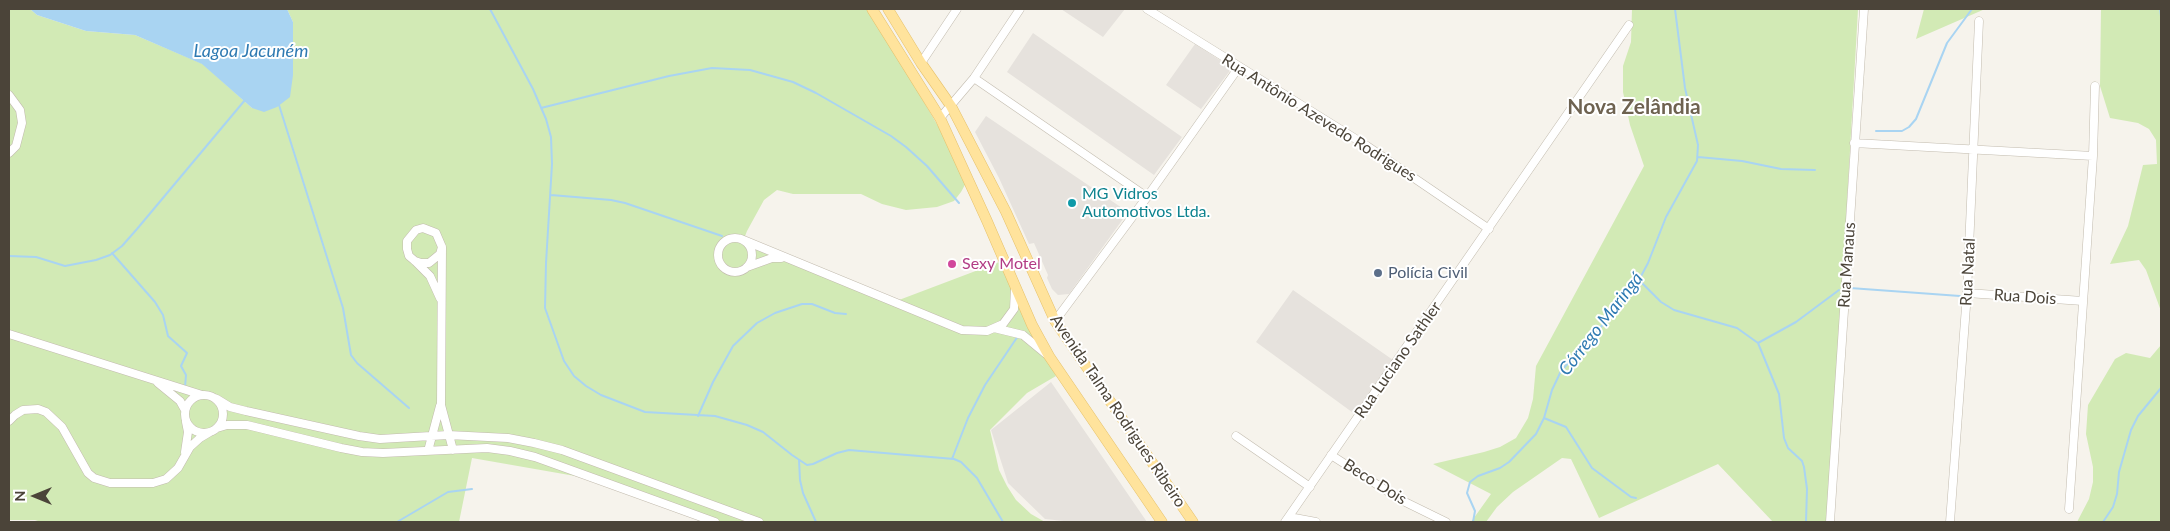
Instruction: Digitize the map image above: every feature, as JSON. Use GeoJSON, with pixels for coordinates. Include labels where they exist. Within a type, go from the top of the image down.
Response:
{"type":"FeatureCollection","features":[{"type":"Feature","properties":{"kind":"main road","name":"Avenida Talma Rodrigues Ribeiro"},"geometry":{"type":"LineString","coordinates":[[872,9],[940,118],[1032,324],[1049,356],[1162,522]]}},
{"type":"Feature","properties":{"kind":"main road","name":"Avenida Talma Rodrigues Ribeiro"},"geometry":{"type":"LineString","coordinates":[[888,9],[921,63],[951,106],[1006,212],[1056,321],[1193,522]]}},
{"type":"Feature","properties":{"kind":"main road"},"geometry":{"type":"LineString","coordinates":[[1154,510],[1167,522]]}},
{"type":"Feature","properties":{"kind":"street"},"geometry":{"type":"LineString","coordinates":[[921,63],[957,9]]}},
{"type":"Feature","properties":{"kind":"street"},"geometry":{"type":"LineString","coordinates":[[940,118],[974,78],[1020,9]]}},
{"type":"Feature","properties":{"kind":"street","name":"Rua Antônio Azevedo Rodrigues"},"geometry":{"type":"LineString","coordinates":[[1147,9],[1367,146],[1489,229]]}},
{"type":"Feature","properties":{"kind":"street","name":"Rua Manaus"},"geometry":{"type":"LineString","coordinates":[[1830,522],[1864,9]]}},
{"type":"Feature","properties":{"kind":"street","name":"Rua Natal"},"geometry":{"type":"LineString","coordinates":[[1950,522],[1967,294],[1979,21]]}},
{"type":"Feature","properties":{"kind":"street","name":"Rua Luciano Sathler"},"geometry":{"type":"LineString","coordinates":[[1287,520],[1630,25]]}},
{"type":"Feature","properties":{"kind":"street"},"geometry":{"type":"LineString","coordinates":[[1056,321],[1239,67]]}},
{"type":"Feature","properties":{"kind":"street"},"geometry":{"type":"LineString","coordinates":[[974,78],[1147,197]]}},
{"type":"Feature","properties":{"kind":"street"},"geometry":{"type":"LineString","coordinates":[[2069,509],[2093,156],[2095,86]]}},
{"type":"Feature","properties":{"kind":"street"},"geometry":{"type":"LineString","coordinates":[[9,95],[20,110],[22,123],[16,146],[9,154]]}},
{"type":"Feature","properties":{"kind":"street"},"geometry":{"type":"LineString","coordinates":[[1854,143],[2093,156]]}},
{"type":"Feature","properties":{"kind":"street"},"geometry":{"type":"LineString","coordinates":[[442,301],[430,276],[409,256],[407,242],[416,230],[430,229],[436,233],[442,247],[442,301],[441,405],[453,450]]}},
{"type":"Feature","properties":{"kind":"street"},"geometry":{"type":"LineString","coordinates":[[784,258],[772,258],[739,271],[725,269],[718,257],[722,244],[728,240],[741,239],[962,330],[975,332],[1003,324],[1011,315],[1015,300],[1015,284]]}},
{"type":"Feature","properties":{"kind":"street"},"geometry":{"type":"LineString","coordinates":[[741,239],[747,243],[752,256],[745,268]]}},
{"type":"Feature","properties":{"kind":"street"},"geometry":{"type":"LineString","coordinates":[[414,261],[421,264],[429,263],[440,254],[442,247]]}},
{"type":"Feature","properties":{"kind":"street","name":"Rua Dois"},"geometry":{"type":"LineString","coordinates":[[1967,294],[2084,301]]}},
{"type":"Feature","properties":{"kind":"street"},"geometry":{"type":"LineString","coordinates":[[994,328],[1023,335],[1049,356]]}},
{"type":"Feature","properties":{"kind":"street"},"geometry":{"type":"LineString","coordinates":[[9,334],[155,380],[210,395],[230,407],[359,436],[380,438],[448,435],[508,438],[562,450],[758,522]]}},
{"type":"Feature","properties":{"kind":"street"},"geometry":{"type":"LineString","coordinates":[[155,380],[180,401],[189,425],[202,433],[227,425],[247,424],[362,452],[487,448],[510,451],[535,457],[715,522]]}},
{"type":"Feature","properties":{"kind":"street"},"geometry":{"type":"LineString","coordinates":[[183,459],[188,432],[186,414],[188,402],[202,394]]}},
{"type":"Feature","properties":{"kind":"street"},"geometry":{"type":"LineString","coordinates":[[9,421],[14,415],[23,410],[38,409],[46,412],[62,427],[88,473],[102,482],[160,482],[172,475],[200,438],[214,430],[222,421],[222,406],[217,399]]}},
{"type":"Feature","properties":{"kind":"street"},"geometry":{"type":"LineString","coordinates":[[428,451],[441,405]]}},
{"type":"Feature","properties":{"kind":"street"},"geometry":{"type":"LineString","coordinates":[[1236,436],[1310,487]]}},
{"type":"Feature","properties":{"kind":"street","name":"Beco Dois"},"geometry":{"type":"LineString","coordinates":[[1331,455],[1401,500],[1446,522]]}},
{"type":"Feature","properties":{"kind":"street"},"geometry":{"type":"LineString","coordinates":[[1287,520],[1316,522]]}},
{"type":"Feature","properties":{"kind":"shaded area"},"geometry":{"type":"Polygon","coordinates":[[[1061,9],[1125,9],[1103,37],[1061,9]]]}},
{"type":"Feature","properties":{"kind":"shaded area"},"geometry":{"type":"Polygon","coordinates":[[[1033,33],[1182,137],[1154,175],[1007,72],[1033,33]]]}},
{"type":"Feature","properties":{"kind":"shaded area"},"geometry":{"type":"Polygon","coordinates":[[[1195,44],[1232,68],[1201,109],[1166,85],[1195,44]]]}},
{"type":"Feature","properties":{"kind":"shaded area"},"geometry":{"type":"Polygon","coordinates":[[[986,116],[1128,212],[1069,294],[1058,295],[1052,289],[1034,243],[1029,244],[999,178],[975,132],[986,116]]]}},
{"type":"Feature","properties":{"kind":"shaded area"},"geometry":{"type":"Polygon","coordinates":[[[1293,290],[1393,360],[1356,415],[1256,342],[1293,290]]]}},
{"type":"Feature","properties":{"kind":"shaded area"},"geometry":{"type":"Polygon","coordinates":[[[1051,382],[1147,522],[1073,522],[1045,519],[1008,483],[991,430],[1051,382]]]}},
{"type":"Feature","properties":{"kind":"green space"},"geometry":{"type":"Polygon","coordinates":[[[9,9],[30,9],[37,15],[86,31],[135,35],[203,64],[252,108],[293,75],[293,22],[287,9],[870,9],[960,164],[967,181],[954,201],[937,207],[906,210],[882,204],[861,194],[793,194],[777,190],[764,200],[742,244],[793,259],[899,300],[1002,261],[1022,311],[1056,376],[1027,393],[990,430],[999,470],[1007,486],[1016,500],[1031,514],[1045,522],[716,522],[575,476],[472,458],[459,522],[41,522],[35,520],[9,520],[9,9]]]}},
{"type":"Feature","properties":{"kind":"green space"},"geometry":{"type":"Polygon","coordinates":[[[1632,9],[1858,9],[1829,522],[1773,522],[1718,464],[1599,518],[1571,459],[1562,458],[1513,492],[1497,507],[1486,522],[1471,522],[1491,494],[1433,464],[1500,447],[1516,438],[1528,418],[1533,399],[1536,366],[1644,166],[1630,125],[1623,92],[1623,66],[1631,42],[1632,9]]]}},
{"type":"Feature","properties":{"kind":"green space"},"geometry":{"type":"Polygon","coordinates":[[[1924,9],[1985,9],[1916,39],[1924,9]]]}},
{"type":"Feature","properties":{"kind":"green space"},"geometry":{"type":"Polygon","coordinates":[[[2101,9],[2161,9],[2161,311],[2146,270],[2139,260],[2110,264],[2128,226],[2143,165],[2157,164],[2156,140],[2149,129],[2138,123],[2110,118],[2100,86],[2101,9]]]}},
{"type":"Feature","properties":{"kind":"green space"},"geometry":{"type":"Polygon","coordinates":[[[2161,345],[2161,522],[2077,522],[2089,499],[2093,482],[2093,467],[2086,434],[2088,405],[2115,359],[2126,353],[2150,358],[2161,345]]]}},
{"type":"Feature","properties":{"kind":"water","name":"Lagoa Jacuném"},"geometry":{"type":"Polygon","coordinates":[[[30,9],[287,9],[293,22],[293,75],[290,97],[277,107],[264,112],[252,108],[202,64],[135,35],[86,31],[37,15],[30,9]]]}},
{"type":"Feature","properties":{"kind":"waterway"},"geometry":{"type":"LineString","coordinates":[[490,9],[533,89],[546,119],[551,137],[552,164],[545,308],[564,361],[574,376],[601,395],[645,412],[715,416],[747,425],[763,432],[807,465],[849,450],[954,459],[961,462],[977,478],[1003,522]]}},
{"type":"Feature","properties":{"kind":"waterway","name":"Córrego Maringá"},"geometry":{"type":"LineString","coordinates":[[1473,522],[1475,511],[1467,493],[1470,482],[1478,476],[1500,468],[1509,462],[1536,434],[1544,418],[1552,390],[1561,371],[1625,300],[1639,280],[1648,263],[1666,217],[1697,161],[1698,145],[1685,88],[1675,9]]}},
{"type":"Feature","properties":{"kind":"waterway"},"geometry":{"type":"LineString","coordinates":[[1876,131],[1902,131],[1909,127],[1916,119],[1947,43],[1972,9]]}},
{"type":"Feature","properties":{"kind":"waterway"},"geometry":{"type":"LineString","coordinates":[[2160,9],[2161,16]]}},
{"type":"Feature","properties":{"kind":"waterway"},"geometry":{"type":"LineString","coordinates":[[541,108],[669,76],[712,68],[750,70],[793,82],[891,136],[927,166],[959,203]]}},
{"type":"Feature","properties":{"kind":"waterway"},"geometry":{"type":"LineString","coordinates":[[9,256],[36,257],[65,266],[96,260],[110,255],[122,246],[137,229],[245,100]]}},
{"type":"Feature","properties":{"kind":"waterway"},"geometry":{"type":"LineString","coordinates":[[279,105],[343,308],[351,355],[357,363],[409,408]]}},
{"type":"Feature","properties":{"kind":"waterway"},"geometry":{"type":"LineString","coordinates":[[1698,157],[1742,161],[1781,169],[1815,170]]}},
{"type":"Feature","properties":{"kind":"waterway"},"geometry":{"type":"LineString","coordinates":[[551,195],[625,203],[722,236]]}},
{"type":"Feature","properties":{"kind":"waterway"},"geometry":{"type":"LineString","coordinates":[[112,253],[155,302],[163,315],[168,336],[187,353],[181,366],[186,375],[185,387]]}},
{"type":"Feature","properties":{"kind":"waterway"},"geometry":{"type":"LineString","coordinates":[[1639,280],[1661,302],[1674,310],[1737,328],[1758,343],[1779,394],[1784,438],[1788,448],[1802,461],[1804,467],[1807,489],[1806,522]]}},
{"type":"Feature","properties":{"kind":"waterway"},"geometry":{"type":"LineString","coordinates":[[1850,288],[1960,296]]}},
{"type":"Feature","properties":{"kind":"waterway"},"geometry":{"type":"LineString","coordinates":[[1758,343],[1796,322],[1839,290]]}},
{"type":"Feature","properties":{"kind":"waterway"},"geometry":{"type":"LineString","coordinates":[[698,416],[713,382],[733,346],[757,323],[775,313],[802,304],[812,304],[835,313],[846,314]]}},
{"type":"Feature","properties":{"kind":"waterway"},"geometry":{"type":"LineString","coordinates":[[952,459],[968,418],[985,385],[1018,336]]}},
{"type":"Feature","properties":{"kind":"waterway"},"geometry":{"type":"LineString","coordinates":[[2103,522],[2113,507],[2117,494],[2119,472],[2131,430],[2138,416],[2161,388]]}},
{"type":"Feature","properties":{"kind":"waterway"},"geometry":{"type":"LineString","coordinates":[[1544,418],[1566,427],[1592,468],[1631,497],[1636,498]]}},
{"type":"Feature","properties":{"kind":"waterway"},"geometry":{"type":"LineString","coordinates":[[799,460],[803,493],[816,522]]}},
{"type":"Feature","properties":{"kind":"waterway"},"geometry":{"type":"LineString","coordinates":[[397,522],[448,492],[472,489]]}},
{"type":"Feature","properties":{"kind":"place","name":"MG Vidros Automotivos Ltda."},"geometry":{"type":"Point","coordinates":[1072,203]}},
{"type":"Feature","properties":{"kind":"place","name":"Sexy Motel"},"geometry":{"type":"Point","coordinates":[952,264]}},
{"type":"Feature","properties":{"kind":"place","name":"Polícia Civil"},"geometry":{"type":"Point","coordinates":[1378,273]}},
{"type":"Feature","properties":{"kind":"district","name":"Nova Zelândia"},"geometry":{"type":"Point","coordinates":[1634,107]}}]}
